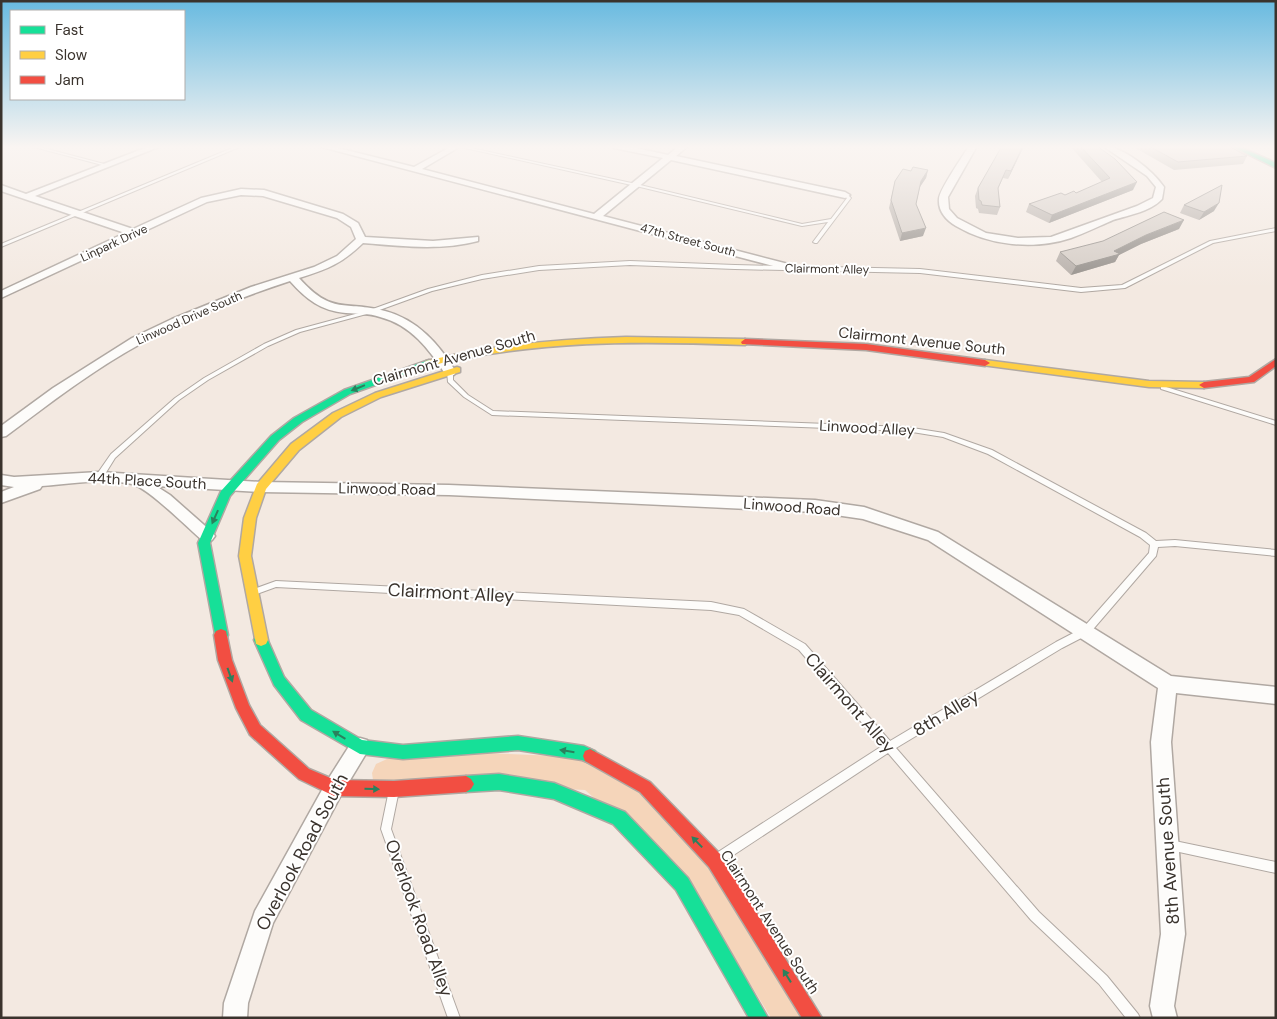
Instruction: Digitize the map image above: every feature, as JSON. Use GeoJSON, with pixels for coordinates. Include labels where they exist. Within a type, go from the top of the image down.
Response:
{"type":"FeatureCollection","features":[{"type":"Feature","properties":{"kind":"street"},"geometry":{"type":"LineString","coordinates":[[20,194],[134,233]]}},
{"type":"Feature","properties":{"kind":"street"},"geometry":{"type":"LineString","coordinates":[[28,196],[34,194]]}},
{"type":"Feature","properties":{"kind":"street","name":"Linpark Drive"},"geometry":{"type":"LineString","coordinates":[[1,295],[204,200],[234,194]]}},
{"type":"Feature","properties":{"kind":"street","name":"Linpark Drive"},"geometry":{"type":"LineString","coordinates":[[266,194],[340,216],[356,225],[362,240]]}},
{"type":"Feature","properties":{"kind":"street","name":"47th Street South"},"geometry":{"type":"LineString","coordinates":[[508,194],[792,268]]}},
{"type":"Feature","properties":{"kind":"street"},"geometry":{"type":"LineString","coordinates":[[597,216],[625,194]]}},
{"type":"Feature","properties":{"kind":"street"},"geometry":{"type":"LineString","coordinates":[[838,194],[845,195]]}},
{"type":"Feature","properties":{"kind":"street"},"geometry":{"type":"LineString","coordinates":[[946,194],[943,198],[944,210],[957,223],[982,234],[1013,241],[1037,242],[1065,237],[1148,205],[1157,199],[1159,194]]}},
{"type":"Feature","properties":{"kind":"street"},"geometry":{"type":"LineString","coordinates":[[362,240],[426,244],[461,243],[475,239]]}},
{"type":"Feature","properties":{"kind":"street","name":"Linwood Drive South"},"geometry":{"type":"LineString","coordinates":[[1,433],[58,391],[136,341],[210,307],[292,276],[318,269],[341,258],[362,240]]}},
{"type":"Feature","properties":{"kind":"street"},"geometry":{"type":"LineString","coordinates":[[292,276],[303,290],[323,305],[372,311],[400,319],[421,332],[443,359],[450,372]]}},
{"type":"Feature","properties":{"kind":"street","name":"Clairmont Avenue South"},"geometry":{"type":"LineString","coordinates":[[759,1018],[682,884],[619,818],[554,791],[499,782],[394,789],[334,788],[304,774],[255,730],[243,708],[225,660],[204,543],[226,494],[275,438],[298,420],[324,404],[372,382],[443,359],[537,343],[651,338],[866,347],[1149,384],[1215,385],[1252,380],[1276,362]]}},
{"type":"Feature","properties":{"kind":"street","name":"Clairmont Avenue South"},"geometry":{"type":"LineString","coordinates":[[488,362],[558,342]]}},
{"type":"Feature","properties":{"kind":"street","name":"Clairmont Avenue South"},"geometry":{"type":"LineString","coordinates":[[469,367],[378,395],[337,415],[294,446],[261,486],[250,518],[245,556],[260,639],[279,681],[306,715],[360,747],[403,752],[518,743],[584,754],[645,787],[715,860],[813,1018]]}},
{"type":"Feature","properties":{"kind":"street","name":"44th Place South"},"geometry":{"type":"LineString","coordinates":[[1,480],[14,482],[99,477],[261,486]]}},
{"type":"Feature","properties":{"kind":"street"},"geometry":{"type":"LineString","coordinates":[[1,498],[49,480]]}},
{"type":"Feature","properties":{"kind":"street"},"geometry":{"type":"LineString","coordinates":[[136,480],[166,499],[207,536]]}},
{"type":"Feature","properties":{"kind":"street","name":"Linwood Road"},"geometry":{"type":"LineString","coordinates":[[261,486],[449,490],[805,506],[864,513],[933,536],[1168,684],[1276,696]]}},
{"type":"Feature","properties":{"kind":"street","name":"8th Avenue South"},"geometry":{"type":"LineString","coordinates":[[1165,1018],[1162,1006],[1173,934],[1161,742],[1168,684]]}},
{"type":"Feature","properties":{"kind":"street","name":"Overlook Road South"},"geometry":{"type":"LineString","coordinates":[[235,1018],[236,1003],[264,919],[334,788],[360,747]]}},
{"type":"Feature","properties":{"kind":"lane"},"geometry":{"type":"LineString","coordinates":[[1,246],[127,194]]}},
{"type":"Feature","properties":{"kind":"lane"},"geometry":{"type":"LineString","coordinates":[[671,194],[802,225],[832,220]]}},
{"type":"Feature","properties":{"kind":"lane"},"geometry":{"type":"LineString","coordinates":[[815,242],[849,198],[845,195]]}},
{"type":"Feature","properties":{"kind":"lane","name":"Clairmont Alley"},"geometry":{"type":"LineString","coordinates":[[99,477],[113,456],[177,399],[206,379],[266,345],[298,331],[372,311],[430,290],[482,277],[539,268],[630,263],[920,271],[1081,290],[1123,286],[1212,242],[1276,229]]}},
{"type":"Feature","properties":{"kind":"lane","name":"Linwood Alley"},"geometry":{"type":"LineString","coordinates":[[450,372],[450,381],[466,396],[492,413],[906,429],[944,435],[990,452],[1143,535],[1154,544]]}},
{"type":"Feature","properties":{"kind":"lane"},"geometry":{"type":"LineString","coordinates":[[1149,384],[1276,423]]}},
{"type":"Feature","properties":{"kind":"lane"},"geometry":{"type":"LineString","coordinates":[[1154,544],[1175,544],[1276,553]]}},
{"type":"Feature","properties":{"kind":"lane","name":"8th Alley"},"geometry":{"type":"LineString","coordinates":[[715,860],[889,747],[1059,645],[1086,631],[1153,554],[1154,544]]}},
{"type":"Feature","properties":{"kind":"lane","name":"Clairmont Alley"},"geometry":{"type":"LineString","coordinates":[[253,593],[276,584],[711,606],[741,612],[802,647],[1035,916],[1103,980],[1134,1018]]}},
{"type":"Feature","properties":{"kind":"lane","name":"Overlook Road Alley"},"geometry":{"type":"LineString","coordinates":[[394,789],[386,829],[454,1018]]}},
{"type":"Feature","properties":{"kind":"lane"},"geometry":{"type":"LineString","coordinates":[[1168,845],[1276,868]]}},
{"type":"Feature","properties":{"kind":"shaded area"},"geometry":{"type":"Polygon","coordinates":[[[460,752],[583,757],[646,795],[710,865],[803,1018],[771,1018],[686,879],[585,790],[373,780],[372,773],[376,764],[387,759],[460,752]]]}},
{"type":"Feature","properties":{"kind":"building"},"geometry":{"type":"Polygon","coordinates":[[[892,194],[918,194],[916,204],[926,228],[902,233],[891,200],[892,194]]]}},
{"type":"Feature","properties":{"kind":"building"},"geometry":{"type":"Polygon","coordinates":[[[978,194],[999,194],[1000,207],[982,205],[978,194]]]}},
{"type":"Feature","properties":{"kind":"building"},"geometry":{"type":"Polygon","coordinates":[[[1059,194],[1107,194],[1052,215],[1029,204],[1059,194]]]}},
{"type":"Feature","properties":{"kind":"building"},"geometry":{"type":"Polygon","coordinates":[[[1206,194],[1221,194],[1219,203],[1204,212],[1184,205],[1206,194]]]}},
{"type":"Feature","properties":{"kind":"building"},"geometry":{"type":"Polygon","coordinates":[[[1164,212],[1184,220],[1146,235],[1114,251],[1120,254],[1076,266],[1060,252],[1103,241],[1164,212]]]}},
{"type":"Feature","properties":{"kind":"traffic: fast"},"geometry":{"type":"LineString","coordinates":[[221,635],[204,543],[225,494],[275,438],[298,420],[347,392],[429,363]]}},
{"type":"Feature","properties":{"kind":"traffic: fast"},"geometry":{"type":"LineString","coordinates":[[261,640],[279,681],[306,715],[360,747],[403,752],[518,743],[584,753],[590,756]]}},
{"type":"Feature","properties":{"kind":"traffic: fast"},"geometry":{"type":"LineString","coordinates":[[466,784],[499,782],[554,791],[619,818],[682,884],[759,1018]]}},
{"type":"Feature","properties":{"kind":"traffic: slow"},"geometry":{"type":"LineString","coordinates":[[429,363],[507,347],[586,340],[745,342]]}},
{"type":"Feature","properties":{"kind":"traffic: slow"},"geometry":{"type":"LineString","coordinates":[[985,363],[1149,384],[1204,385]]}},
{"type":"Feature","properties":{"kind":"traffic: slow"},"geometry":{"type":"LineString","coordinates":[[261,640],[245,556],[250,518],[261,487],[295,447],[337,415],[378,395],[457,370]]}},
{"type":"Feature","properties":{"kind":"traffic: jam"},"geometry":{"type":"LineString","coordinates":[[745,342],[866,347],[985,363]]}},
{"type":"Feature","properties":{"kind":"traffic: jam"},"geometry":{"type":"LineString","coordinates":[[1204,385],[1251,380],[1276,362]]}},
{"type":"Feature","properties":{"kind":"traffic: jam"},"geometry":{"type":"LineString","coordinates":[[221,635],[225,660],[243,708],[255,730],[304,774],[334,788],[394,789],[466,784]]}},
{"type":"Feature","properties":{"kind":"traffic: jam"},"geometry":{"type":"LineString","coordinates":[[590,756],[645,787],[715,861],[813,1018]]}}]}
